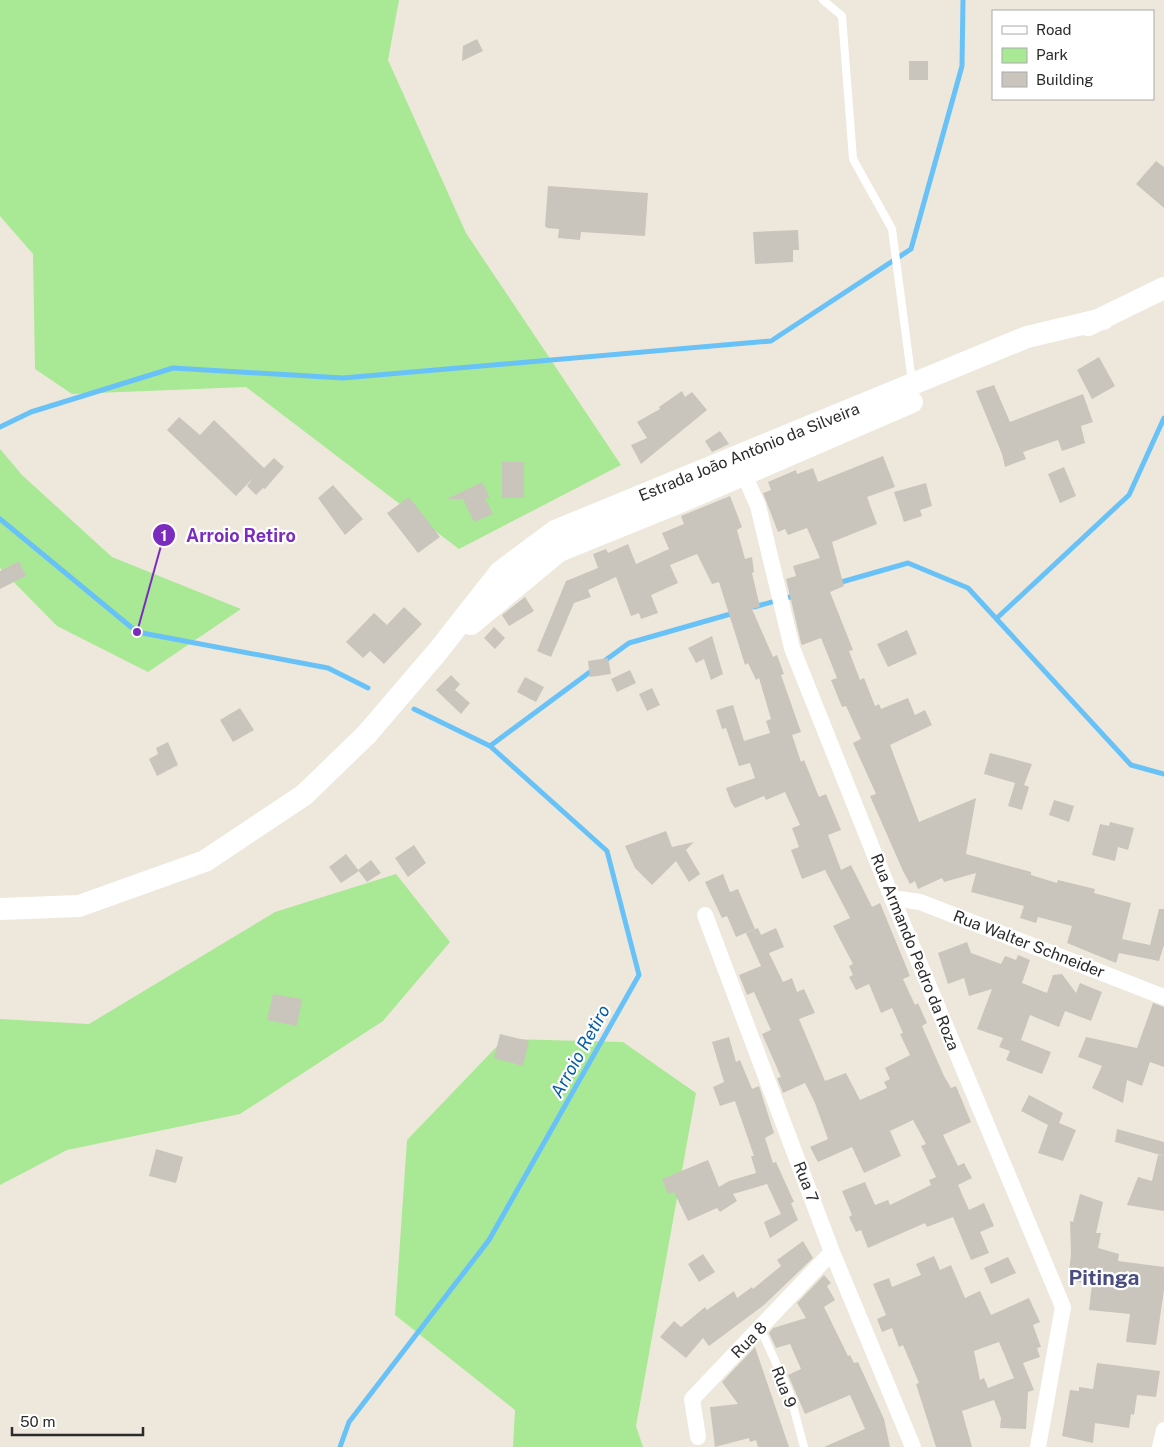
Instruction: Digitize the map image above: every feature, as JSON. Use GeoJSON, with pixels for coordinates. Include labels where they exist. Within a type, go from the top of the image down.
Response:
{"type":"FeatureCollection","features":[{"type":"Feature","properties":{"kind":"main road","name":"Estrada João Antônio da Silveira"},"geometry":{"type":"LineString","coordinates":[[740,466],[1103,319],[1164,288]]}},
{"type":"Feature","properties":{"kind":"main road","name":"Estrada João Antônio da Silveira"},"geometry":{"type":"LineString","coordinates":[[0,909],[79,906],[205,860],[304,796],[367,734],[438,651],[559,551],[912,385],[1027,337],[1103,319]]}},
{"type":"Feature","properties":{"kind":"street","name":"Rua Armando Pedro da Roza"},"geometry":{"type":"LineString","coordinates":[[740,466],[758,506],[792,648],[892,898],[1063,1307],[1038,1447]]}},
{"type":"Feature","properties":{"kind":"street","name":"Rua Walter Schneider"},"geometry":{"type":"LineString","coordinates":[[892,898],[920,902],[1164,997]]}},
{"type":"Feature","properties":{"kind":"street","name":"Rua 7"},"geometry":{"type":"LineString","coordinates":[[705,915],[832,1252],[913,1447]]}},
{"type":"Feature","properties":{"kind":"street","name":"Rua 8"},"geometry":{"type":"LineString","coordinates":[[698,1437],[692,1399],[832,1252]]}},
{"type":"Feature","properties":{"kind":"street"},"geometry":{"type":"LineString","coordinates":[[1160,1447],[1164,1430]]}},
{"type":"Feature","properties":{"kind":"lane"},"geometry":{"type":"LineString","coordinates":[[823,0],[842,16],[853,159],[892,229],[912,385]]}},
{"type":"Feature","properties":{"kind":"lane","name":"Rua 9"},"geometry":{"type":"LineString","coordinates":[[760,1328],[790,1394],[804,1447]]}},
{"type":"Feature","properties":{"kind":"green space"},"geometry":{"type":"Polygon","coordinates":[[[0,0],[399,0],[388,60],[466,233],[621,465],[459,549],[246,387],[72,394],[35,369],[33,254],[0,216],[0,0]]]}},
{"type":"Feature","properties":{"kind":"green space"},"geometry":{"type":"Polygon","coordinates":[[[0,449],[22,475],[112,557],[241,609],[148,672],[57,626],[0,568],[0,449]]]}},
{"type":"Feature","properties":{"kind":"green space"},"geometry":{"type":"Polygon","coordinates":[[[396,874],[450,942],[383,1021],[240,1114],[67,1150],[0,1185],[0,1019],[89,1024],[275,912],[396,874]]]}},
{"type":"Feature","properties":{"kind":"green space"},"geometry":{"type":"Polygon","coordinates":[[[504,1039],[623,1042],[696,1093],[636,1426],[643,1447],[513,1447],[515,1410],[395,1315],[407,1140],[504,1039]]]}},
{"type":"Feature","properties":{"kind":"building"},"geometry":{"type":"Polygon","coordinates":[[[477,39],[483,51],[462,61],[463,46],[477,39]]]}},
{"type":"Feature","properties":{"kind":"building"},"geometry":{"type":"Polygon","coordinates":[[[909,61],[928,61],[928,80],[909,80],[909,61]]]}},
{"type":"Feature","properties":{"kind":"building"},"geometry":{"type":"Polygon","coordinates":[[[1156,161],[1164,167],[1164,208],[1136,184],[1156,161]]]}},
{"type":"Feature","properties":{"kind":"building"},"geometry":{"type":"Polygon","coordinates":[[[548,186],[648,193],[645,236],[581,232],[580,240],[558,238],[559,229],[547,228],[545,226],[548,186]]]}},
{"type":"Feature","properties":{"kind":"building"},"geometry":{"type":"Polygon","coordinates":[[[798,230],[799,250],[793,250],[793,262],[755,264],[753,232],[798,230]]]}},
{"type":"Feature","properties":{"kind":"building"},"geometry":{"type":"Polygon","coordinates":[[[1099,357],[1115,386],[1092,399],[1077,370],[1099,357]]]}},
{"type":"Feature","properties":{"kind":"building"},"geometry":{"type":"Polygon","coordinates":[[[994,385],[1010,422],[1083,394],[1093,422],[1081,426],[1085,443],[1062,451],[1058,440],[1023,452],[1026,459],[1005,467],[1002,454],[976,391],[994,385]]]}},
{"type":"Feature","properties":{"kind":"building"},"geometry":{"type":"Polygon","coordinates":[[[682,391],[685,397],[692,392],[707,410],[641,464],[631,445],[647,438],[637,422],[660,409],[659,407],[682,391]]]}},
{"type":"Feature","properties":{"kind":"building"},"geometry":{"type":"Polygon","coordinates":[[[179,417],[200,435],[214,420],[264,468],[274,458],[284,467],[265,489],[263,488],[256,495],[247,486],[253,478],[236,496],[167,430],[179,417]]]}},
{"type":"Feature","properties":{"kind":"building"},"geometry":{"type":"Polygon","coordinates":[[[720,431],[729,444],[712,452],[705,441],[720,431]]]}},
{"type":"Feature","properties":{"kind":"building"},"geometry":{"type":"Polygon","coordinates":[[[883,456],[895,487],[867,497],[877,524],[832,542],[844,586],[830,592],[853,650],[849,651],[860,680],[864,678],[875,706],[879,704],[881,709],[908,698],[915,715],[925,710],[932,725],[890,745],[919,822],[976,798],[966,854],[1031,872],[1031,875],[1057,883],[1058,880],[1095,889],[1094,893],[1131,903],[1122,939],[1150,945],[1159,909],[1164,909],[1164,945],[1159,961],[1119,953],[1116,963],[1067,943],[1072,926],[1038,917],[1036,923],[1020,918],[1024,906],[971,892],[976,873],[944,882],[942,878],[918,889],[915,881],[910,884],[870,796],[876,794],[853,743],[861,739],[846,706],[842,707],[831,680],[837,678],[821,638],[802,645],[801,643],[786,579],[796,576],[793,566],[820,558],[807,528],[788,535],[785,529],[778,532],[763,493],[771,490],[768,482],[796,470],[797,474],[813,468],[818,482],[883,456]]]}},
{"type":"Feature","properties":{"kind":"building"},"geometry":{"type":"Polygon","coordinates":[[[502,462],[524,462],[524,498],[502,498],[502,462]]]}},
{"type":"Feature","properties":{"kind":"building"},"geometry":{"type":"Polygon","coordinates":[[[1064,467],[1076,496],[1060,503],[1048,474],[1064,467]]]}},
{"type":"Feature","properties":{"kind":"building"},"geometry":{"type":"Polygon","coordinates":[[[482,482],[490,498],[485,498],[493,514],[474,522],[463,499],[447,499],[482,482]]]}},
{"type":"Feature","properties":{"kind":"building"},"geometry":{"type":"Polygon","coordinates":[[[926,483],[932,506],[920,510],[922,516],[904,522],[894,492],[926,483]]]}},
{"type":"Feature","properties":{"kind":"building"},"geometry":{"type":"Polygon","coordinates":[[[333,485],[363,519],[345,535],[318,498],[333,485]]]}},
{"type":"Feature","properties":{"kind":"building"},"geometry":{"type":"Polygon","coordinates":[[[730,496],[742,527],[737,530],[745,559],[752,557],[754,572],[752,573],[760,607],[752,609],[773,657],[777,655],[784,674],[781,675],[801,732],[792,735],[801,762],[804,760],[819,797],[826,794],[841,830],[828,835],[841,870],[851,865],[872,907],[880,903],[910,976],[903,979],[915,1005],[918,1003],[927,1023],[922,1026],[944,1076],[951,1088],[956,1086],[971,1122],[943,1135],[958,1166],[964,1163],[972,1178],[958,1185],[969,1210],[984,1203],[994,1226],[980,1232],[989,1253],[971,1260],[953,1217],[927,1227],[925,1223],[868,1248],[861,1230],[856,1232],[849,1217],[852,1215],[842,1191],[865,1182],[875,1205],[888,1200],[890,1205],[931,1185],[929,1180],[936,1177],[921,1146],[926,1144],[913,1120],[890,1131],[901,1156],[864,1173],[852,1147],[818,1162],[810,1147],[828,1139],[815,1103],[805,1083],[783,1093],[777,1078],[781,1077],[762,1034],[771,1030],[754,992],[747,995],[739,975],[761,966],[746,933],[758,928],[761,935],[776,928],[784,947],[769,953],[783,982],[792,978],[797,992],[804,989],[815,1013],[799,1019],[825,1081],[846,1073],[860,1100],[887,1088],[884,1082],[890,1079],[885,1068],[910,1055],[900,1034],[903,1033],[892,1008],[881,1013],[869,984],[856,990],[849,977],[853,975],[849,966],[853,964],[833,926],[850,918],[825,870],[802,879],[791,850],[799,847],[792,828],[800,825],[785,792],[766,800],[764,796],[735,808],[731,802],[726,788],[755,778],[750,763],[739,766],[726,728],[722,729],[716,710],[733,705],[744,741],[770,733],[766,721],[771,719],[759,678],[756,680],[748,663],[745,665],[719,582],[712,584],[697,554],[670,565],[678,583],[651,595],[658,613],[641,619],[639,613],[631,616],[616,577],[588,590],[591,597],[574,603],[551,657],[537,651],[566,581],[598,568],[593,554],[606,549],[608,553],[628,544],[636,564],[669,549],[662,533],[684,524],[681,516],[730,496]]]}},
{"type":"Feature","properties":{"kind":"building"},"geometry":{"type":"Polygon","coordinates":[[[409,497],[440,537],[418,553],[387,513],[409,497]]]}},
{"type":"Feature","properties":{"kind":"building"},"geometry":{"type":"Polygon","coordinates":[[[19,561],[26,576],[0,589],[0,571],[19,561]]]}},
{"type":"Feature","properties":{"kind":"building"},"geometry":{"type":"Polygon","coordinates":[[[525,597],[534,611],[509,626],[502,615],[525,597]]]}},
{"type":"Feature","properties":{"kind":"building"},"geometry":{"type":"Polygon","coordinates":[[[404,607],[422,624],[384,664],[370,651],[363,658],[346,642],[374,613],[387,625],[404,607]]]}},
{"type":"Feature","properties":{"kind":"building"},"geometry":{"type":"Polygon","coordinates":[[[494,627],[505,638],[495,649],[484,638],[494,627]]]}},
{"type":"Feature","properties":{"kind":"building"},"geometry":{"type":"Polygon","coordinates":[[[907,630],[917,654],[888,667],[877,644],[907,630]]]}},
{"type":"Feature","properties":{"kind":"building"},"geometry":{"type":"Polygon","coordinates":[[[712,636],[723,674],[711,680],[704,659],[696,663],[688,648],[712,636]]]}},
{"type":"Feature","properties":{"kind":"building"},"geometry":{"type":"Polygon","coordinates":[[[608,658],[611,674],[590,677],[588,661],[608,658]]]}},
{"type":"Feature","properties":{"kind":"building"},"geometry":{"type":"Polygon","coordinates":[[[630,670],[636,683],[617,692],[611,679],[630,670]]]}},
{"type":"Feature","properties":{"kind":"building"},"geometry":{"type":"Polygon","coordinates":[[[451,675],[460,684],[455,690],[470,703],[461,714],[436,690],[451,675]]]}},
{"type":"Feature","properties":{"kind":"building"},"geometry":{"type":"Polygon","coordinates":[[[525,677],[544,687],[536,702],[517,692],[525,677]]]}},
{"type":"Feature","properties":{"kind":"building"},"geometry":{"type":"Polygon","coordinates":[[[652,688],[660,705],[647,711],[639,694],[652,688]]]}},
{"type":"Feature","properties":{"kind":"building"},"geometry":{"type":"Polygon","coordinates":[[[240,708],[254,730],[233,742],[220,720],[240,708]]]}},
{"type":"Feature","properties":{"kind":"building"},"geometry":{"type":"Polygon","coordinates":[[[168,742],[178,765],[157,776],[149,759],[158,754],[156,748],[168,742]]]}},
{"type":"Feature","properties":{"kind":"building"},"geometry":{"type":"Polygon","coordinates":[[[990,753],[1032,764],[1024,785],[1029,787],[1022,810],[1008,806],[1015,783],[984,774],[990,753]]]}},
{"type":"Feature","properties":{"kind":"building"},"geometry":{"type":"Polygon","coordinates":[[[1054,800],[1074,806],[1069,822],[1049,815],[1054,800]]]}},
{"type":"Feature","properties":{"kind":"building"},"geometry":{"type":"Polygon","coordinates":[[[1110,822],[1134,828],[1128,850],[1118,847],[1115,861],[1092,855],[1100,824],[1109,826],[1110,822]]]}},
{"type":"Feature","properties":{"kind":"building"},"geometry":{"type":"Polygon","coordinates":[[[666,831],[672,847],[694,842],[686,850],[700,874],[689,882],[676,861],[652,885],[635,868],[625,846],[666,831]]]}},
{"type":"Feature","properties":{"kind":"building"},"geometry":{"type":"Polygon","coordinates":[[[414,845],[426,863],[408,877],[395,858],[414,845]]]}},
{"type":"Feature","properties":{"kind":"building"},"geometry":{"type":"Polygon","coordinates":[[[346,854],[359,871],[341,883],[329,867],[346,854]]]}},
{"type":"Feature","properties":{"kind":"building"},"geometry":{"type":"Polygon","coordinates":[[[371,860],[381,873],[367,882],[358,870],[371,860]]]}},
{"type":"Feature","properties":{"kind":"building"},"geometry":{"type":"Polygon","coordinates":[[[723,874],[730,892],[738,889],[755,929],[736,937],[727,916],[722,918],[705,882],[723,874]]]}},
{"type":"Feature","properties":{"kind":"building"},"geometry":{"type":"Polygon","coordinates":[[[967,942],[971,953],[1001,964],[1005,956],[1016,960],[1018,955],[1030,960],[1022,983],[1047,993],[1053,975],[1062,974],[1076,993],[1080,983],[1102,992],[1091,1021],[1065,1011],[1059,1027],[1030,1015],[1021,1040],[1051,1052],[1042,1074],[1006,1060],[1010,1051],[999,1047],[1003,1038],[977,1029],[992,989],[969,996],[964,978],[948,984],[938,953],[967,942]]]}},
{"type":"Feature","properties":{"kind":"building"},"geometry":{"type":"Polygon","coordinates":[[[273,994],[302,999],[297,1026],[267,1020],[273,994]]]}},
{"type":"Feature","properties":{"kind":"building"},"geometry":{"type":"Polygon","coordinates":[[[1153,1003],[1164,1007],[1164,1067],[1150,1062],[1142,1086],[1127,1080],[1123,1103],[1092,1088],[1102,1066],[1078,1057],[1086,1037],[1137,1048],[1153,1003]]]}},
{"type":"Feature","properties":{"kind":"building"},"geometry":{"type":"Polygon","coordinates":[[[500,1034],[529,1041],[523,1066],[494,1058],[500,1034]]]}},
{"type":"Feature","properties":{"kind":"building"},"geometry":{"type":"Polygon","coordinates":[[[729,1037],[736,1062],[740,1060],[752,1089],[759,1086],[774,1133],[765,1138],[773,1163],[776,1162],[794,1202],[791,1203],[798,1220],[770,1238],[764,1222],[781,1214],[767,1184],[733,1194],[737,1201],[720,1212],[717,1208],[688,1221],[674,1192],[668,1194],[662,1179],[708,1160],[719,1187],[729,1181],[756,1173],[751,1156],[754,1156],[735,1101],[720,1106],[713,1087],[724,1082],[712,1042],[729,1037]]]}},
{"type":"Feature","properties":{"kind":"building"},"geometry":{"type":"Polygon","coordinates":[[[1029,1095],[1063,1113],[1059,1123],[1076,1130],[1063,1161],[1038,1153],[1048,1125],[1021,1111],[1029,1095]]]}},
{"type":"Feature","properties":{"kind":"building"},"geometry":{"type":"Polygon","coordinates":[[[1117,1129],[1164,1142],[1164,1156],[1115,1142],[1117,1129]]]}},
{"type":"Feature","properties":{"kind":"building"},"geometry":{"type":"Polygon","coordinates":[[[156,1149],[183,1157],[176,1183],[149,1176],[156,1149]]]}},
{"type":"Feature","properties":{"kind":"building"},"geometry":{"type":"Polygon","coordinates":[[[1158,1155],[1164,1156],[1164,1211],[1127,1205],[1138,1177],[1152,1181],[1158,1155]]]}},
{"type":"Feature","properties":{"kind":"building"},"geometry":{"type":"Polygon","coordinates":[[[1080,1194],[1103,1202],[1096,1233],[1101,1233],[1098,1248],[1119,1254],[1118,1261],[1164,1267],[1164,1290],[1156,1345],[1126,1342],[1130,1314],[1089,1310],[1092,1284],[1068,1281],[1071,1254],[1070,1221],[1073,1222],[1080,1194]]]}},
{"type":"Feature","properties":{"kind":"building"},"geometry":{"type":"Polygon","coordinates":[[[803,1241],[813,1258],[764,1305],[709,1346],[703,1338],[686,1358],[660,1337],[674,1321],[681,1327],[705,1307],[707,1310],[734,1291],[737,1298],[752,1287],[753,1289],[781,1266],[777,1260],[803,1241]]]}},
{"type":"Feature","properties":{"kind":"building"},"geometry":{"type":"Polygon","coordinates":[[[703,1254],[715,1272],[699,1282],[688,1264],[703,1254]]]}},
{"type":"Feature","properties":{"kind":"building"},"geometry":{"type":"Polygon","coordinates":[[[934,1256],[940,1270],[951,1265],[965,1298],[980,1291],[991,1315],[1029,1298],[1040,1322],[1033,1325],[1041,1347],[1037,1348],[1040,1357],[1023,1363],[1034,1390],[1028,1392],[1026,1429],[1000,1428],[1001,1418],[994,1400],[962,1411],[972,1447],[936,1447],[916,1384],[919,1383],[903,1345],[899,1347],[892,1328],[882,1332],[877,1319],[886,1315],[873,1284],[889,1278],[892,1287],[921,1275],[916,1264],[934,1256]],[[999,1342],[974,1351],[980,1380],[984,1378],[988,1388],[1014,1378],[999,1342]]]}},
{"type":"Feature","properties":{"kind":"building"},"geometry":{"type":"Polygon","coordinates":[[[1008,1257],[1016,1273],[991,1284],[984,1268],[1008,1257]]]}},
{"type":"Feature","properties":{"kind":"building"},"geometry":{"type":"Polygon","coordinates":[[[824,1275],[831,1283],[827,1286],[835,1300],[824,1307],[848,1356],[850,1355],[854,1363],[858,1362],[884,1419],[890,1447],[824,1447],[865,1429],[850,1395],[805,1414],[788,1375],[801,1369],[790,1344],[776,1348],[769,1333],[773,1328],[806,1318],[797,1303],[824,1275]]]}},
{"type":"Feature","properties":{"kind":"building"},"geometry":{"type":"Polygon","coordinates":[[[755,1347],[789,1447],[758,1447],[756,1440],[750,1442],[749,1438],[715,1447],[710,1407],[738,1404],[722,1382],[755,1347]]]}},
{"type":"Feature","properties":{"kind":"building"},"geometry":{"type":"Polygon","coordinates":[[[1097,1363],[1160,1371],[1156,1397],[1137,1395],[1134,1415],[1131,1414],[1129,1428],[1095,1423],[1093,1443],[1062,1436],[1070,1390],[1079,1391],[1079,1387],[1093,1389],[1097,1363]]]}},
{"type":"Feature","properties":{"kind":"waterway"},"geometry":{"type":"LineString","coordinates":[[0,427],[31,412],[173,368],[343,378],[771,341],[911,249],[962,66],[963,0]]}},
{"type":"Feature","properties":{"kind":"waterway"},"geometry":{"type":"LineString","coordinates":[[997,618],[1129,495],[1164,418]]}},
{"type":"Feature","properties":{"kind":"waterway","name":"Arroio Retiro"},"geometry":{"type":"LineString","coordinates":[[0,519],[137,632],[328,668],[368,688]]}},
{"type":"Feature","properties":{"kind":"waterway"},"geometry":{"type":"LineString","coordinates":[[838,583],[908,563],[968,588],[1131,765],[1164,774]]}},
{"type":"Feature","properties":{"kind":"waterway"},"geometry":{"type":"LineString","coordinates":[[754,607],[797,595]]}},
{"type":"Feature","properties":{"kind":"waterway"},"geometry":{"type":"LineString","coordinates":[[603,662],[629,643],[734,613]]}},
{"type":"Feature","properties":{"kind":"waterway"},"geometry":{"type":"LineString","coordinates":[[490,746],[594,669]]}},
{"type":"Feature","properties":{"kind":"waterway","name":"Arroio Retiro"},"geometry":{"type":"LineString","coordinates":[[340,1447],[349,1422],[489,1240],[639,975],[607,851],[490,746],[414,709]]}},
{"type":"Feature","properties":{"kind":"place","name":"Arroio Retiro"},"geometry":{"type":"Point","coordinates":[137,632]}},
{"type":"Feature","properties":{"kind":"district","name":"Pitinga"},"geometry":{"type":"Point","coordinates":[1104,1277]}}]}
